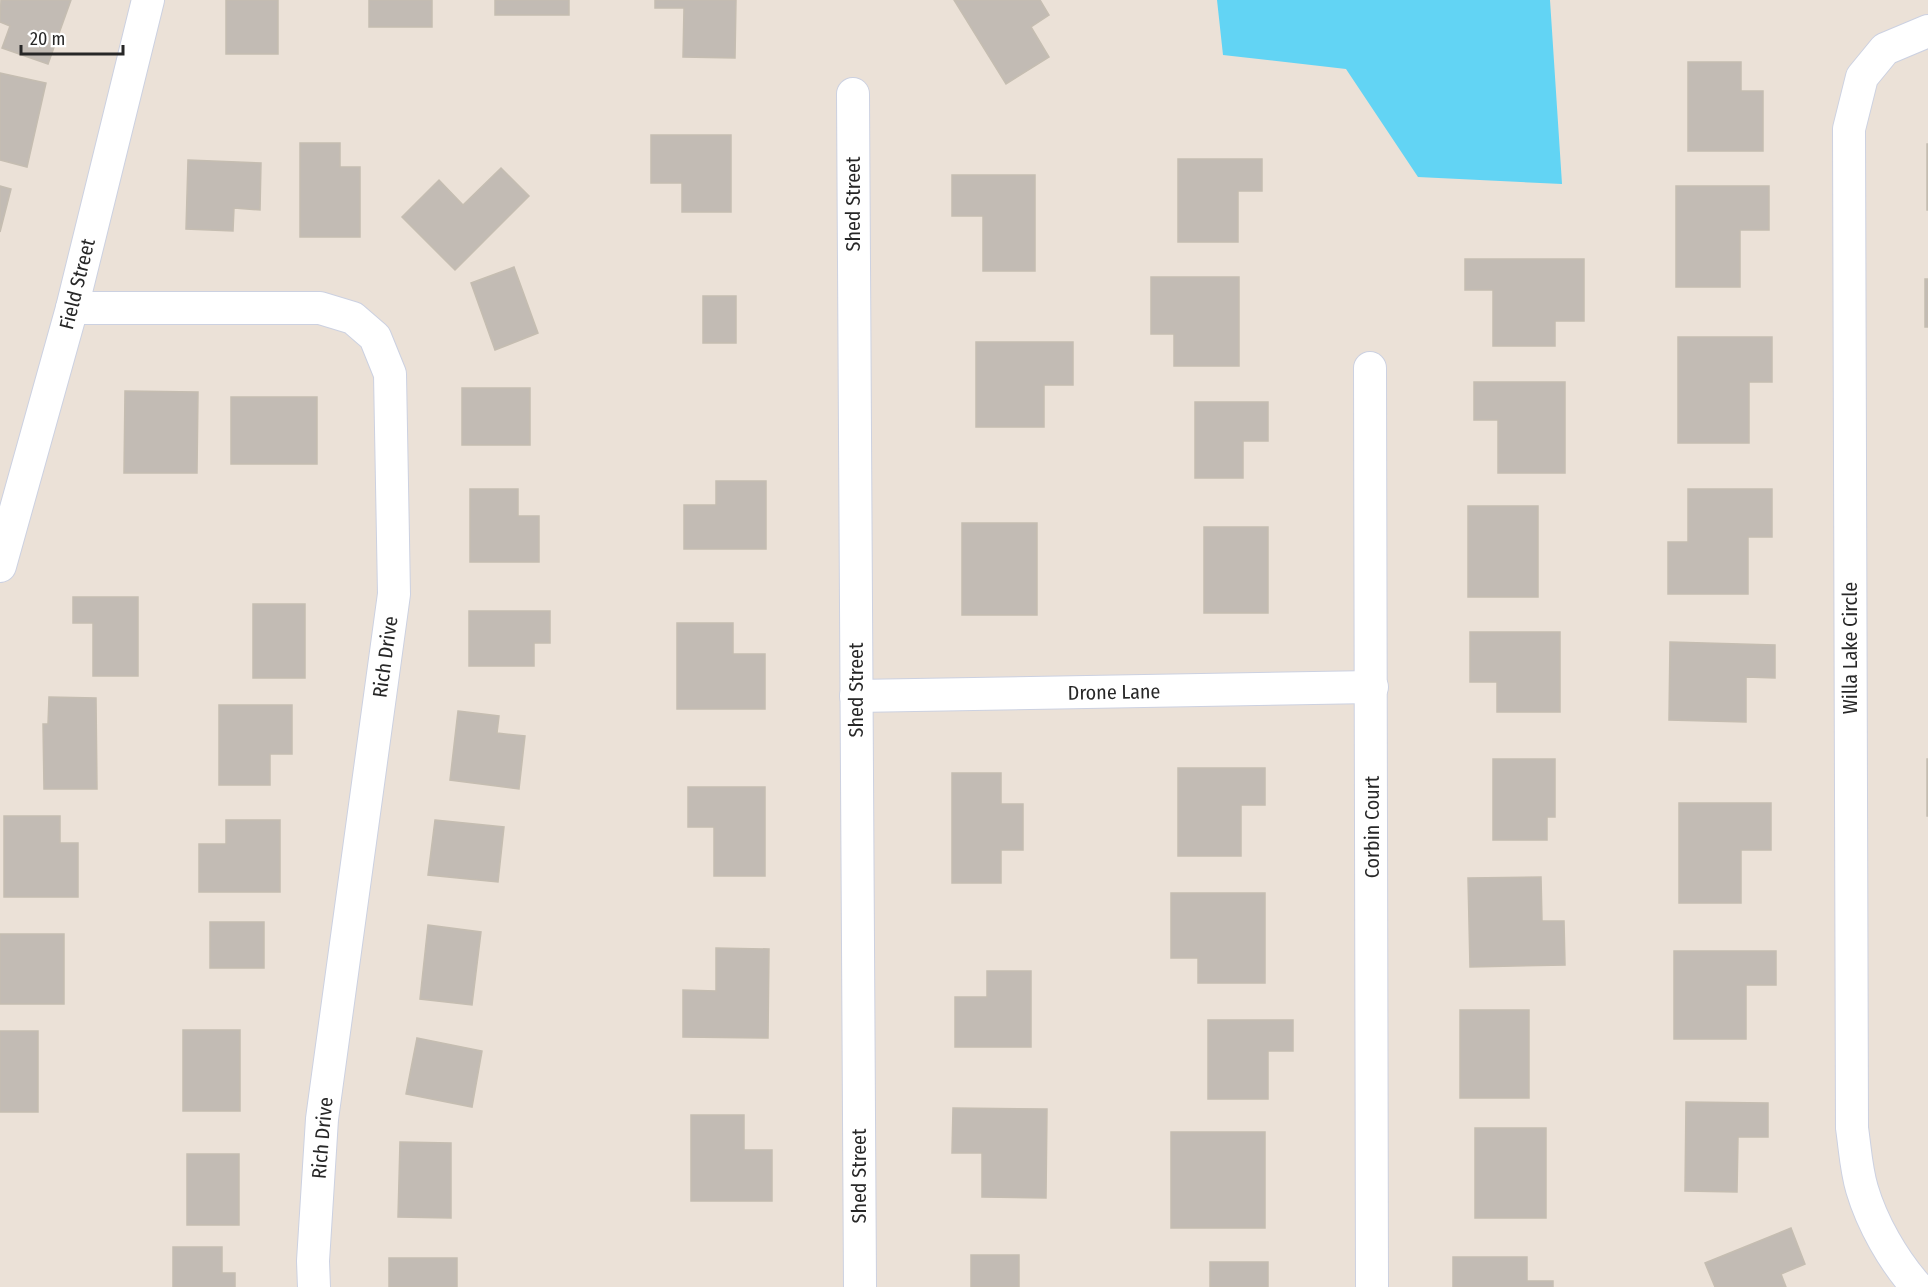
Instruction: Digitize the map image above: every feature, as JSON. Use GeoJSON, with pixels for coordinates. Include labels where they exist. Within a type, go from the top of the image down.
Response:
{"type":"FeatureCollection","features":[{"type":"Feature","properties":{"kind":"street","name":"Field Street"},"geometry":{"type":"LineString","coordinates":[[0,566],[72,309],[148,0]]}},
{"type":"Feature","properties":{"kind":"street","name":"Willa Lake Circle"},"geometry":{"type":"LineString","coordinates":[[1917,1287],[1877,1228],[1862,1188],[1852,1128],[1849,129],[1862,77],[1885,49],[1928,31]]}},
{"type":"Feature","properties":{"kind":"street","name":"Shed Street"},"geometry":{"type":"LineString","coordinates":[[853,94],[860,1287]]}},
{"type":"Feature","properties":{"kind":"street","name":"Rich Drive"},"geometry":{"type":"LineString","coordinates":[[72,309],[320,309],[353,318],[375,337],[390,374],[394,594],[322,1119],[313,1261],[314,1287]]}},
{"type":"Feature","properties":{"kind":"street","name":"Corbin Court"},"geometry":{"type":"LineString","coordinates":[[1370,368],[1372,1287]]}},
{"type":"Feature","properties":{"kind":"street","name":"Drone Lane"},"geometry":{"type":"LineString","coordinates":[[856,696],[1372,687]]}},
{"type":"Feature","properties":{"kind":"water"},"geometry":{"type":"Polygon","coordinates":[[[1217,0],[1550,0],[1562,184],[1418,177],[1346,69],[1223,55],[1217,0]]]}},
{"type":"Feature","properties":{"kind":"building"},"geometry":{"type":"Polygon","coordinates":[[[1,0],[71,0],[48,64],[2,48],[10,26],[0,22],[1,0]]]}},
{"type":"Feature","properties":{"kind":"building"},"geometry":{"type":"Polygon","coordinates":[[[226,0],[278,0],[278,54],[226,54],[226,0]]]}},
{"type":"Feature","properties":{"kind":"building"},"geometry":{"type":"Polygon","coordinates":[[[369,0],[432,0],[432,27],[369,27],[369,0]]]}},
{"type":"Feature","properties":{"kind":"building"},"geometry":{"type":"Polygon","coordinates":[[[495,0],[569,0],[569,15],[495,15],[495,0]]]}},
{"type":"Feature","properties":{"kind":"building"},"geometry":{"type":"Polygon","coordinates":[[[655,0],[736,0],[735,58],[683,57],[684,8],[655,8],[655,0]]]}},
{"type":"Feature","properties":{"kind":"building"},"geometry":{"type":"Polygon","coordinates":[[[954,0],[1040,0],[1049,15],[1031,27],[1049,57],[1006,84],[954,0]]]}},
{"type":"Feature","properties":{"kind":"building"},"geometry":{"type":"Polygon","coordinates":[[[1688,62],[1741,62],[1741,91],[1763,91],[1763,151],[1688,151],[1688,62]]]}},
{"type":"Feature","properties":{"kind":"building"},"geometry":{"type":"Polygon","coordinates":[[[0,73],[46,83],[27,167],[0,160],[0,73]]]}},
{"type":"Feature","properties":{"kind":"building"},"geometry":{"type":"Polygon","coordinates":[[[651,135],[731,135],[731,212],[682,212],[682,183],[651,183],[651,135]]]}},
{"type":"Feature","properties":{"kind":"building"},"geometry":{"type":"Polygon","coordinates":[[[300,143],[340,143],[340,167],[360,167],[360,237],[300,237],[300,143]]]}},
{"type":"Feature","properties":{"kind":"building"},"geometry":{"type":"Polygon","coordinates":[[[1928,144],[1928,210],[1927,210],[1928,144]]]}},
{"type":"Feature","properties":{"kind":"building"},"geometry":{"type":"Polygon","coordinates":[[[1178,159],[1262,159],[1262,191],[1238,191],[1238,242],[1178,242],[1178,159]]]}},
{"type":"Feature","properties":{"kind":"building"},"geometry":{"type":"Polygon","coordinates":[[[188,160],[261,163],[260,210],[234,208],[233,231],[186,229],[188,160]]]}},
{"type":"Feature","properties":{"kind":"building"},"geometry":{"type":"Polygon","coordinates":[[[501,168],[529,196],[455,270],[402,217],[439,180],[463,205],[501,168]]]}},
{"type":"Feature","properties":{"kind":"building"},"geometry":{"type":"Polygon","coordinates":[[[952,175],[1035,175],[1035,271],[983,271],[983,216],[952,216],[952,175]]]}},
{"type":"Feature","properties":{"kind":"building"},"geometry":{"type":"Polygon","coordinates":[[[0,186],[11,189],[0,232],[0,186]]]}},
{"type":"Feature","properties":{"kind":"building"},"geometry":{"type":"Polygon","coordinates":[[[1676,186],[1769,186],[1769,230],[1740,230],[1740,287],[1676,287],[1676,186]]]}},
{"type":"Feature","properties":{"kind":"building"},"geometry":{"type":"Polygon","coordinates":[[[1465,259],[1584,259],[1584,321],[1555,321],[1555,346],[1493,346],[1493,290],[1465,290],[1465,259]]]}},
{"type":"Feature","properties":{"kind":"building"},"geometry":{"type":"Polygon","coordinates":[[[514,267],[538,333],[495,350],[471,283],[514,267]]]}},
{"type":"Feature","properties":{"kind":"building"},"geometry":{"type":"Polygon","coordinates":[[[1151,277],[1239,277],[1239,366],[1174,366],[1174,334],[1151,334],[1151,277]]]}},
{"type":"Feature","properties":{"kind":"building"},"geometry":{"type":"Polygon","coordinates":[[[1925,279],[1928,279],[1928,327],[1925,327],[1925,279]]]}},
{"type":"Feature","properties":{"kind":"building"},"geometry":{"type":"Polygon","coordinates":[[[703,296],[736,296],[736,343],[703,343],[703,296]]]}},
{"type":"Feature","properties":{"kind":"building"},"geometry":{"type":"Polygon","coordinates":[[[1678,337],[1772,337],[1772,382],[1749,382],[1749,443],[1678,443],[1678,337]]]}},
{"type":"Feature","properties":{"kind":"building"},"geometry":{"type":"Polygon","coordinates":[[[976,342],[1073,342],[1073,385],[1044,385],[1044,427],[976,427],[976,342]]]}},
{"type":"Feature","properties":{"kind":"building"},"geometry":{"type":"Polygon","coordinates":[[[1474,382],[1565,382],[1565,473],[1498,473],[1498,420],[1474,420],[1474,382]]]}},
{"type":"Feature","properties":{"kind":"building"},"geometry":{"type":"Polygon","coordinates":[[[462,388],[530,388],[530,445],[462,445],[462,388]]]}},
{"type":"Feature","properties":{"kind":"building"},"geometry":{"type":"Polygon","coordinates":[[[125,391],[198,392],[197,473],[124,473],[125,391]]]}},
{"type":"Feature","properties":{"kind":"building"},"geometry":{"type":"Polygon","coordinates":[[[231,397],[317,397],[317,464],[231,464],[231,397]]]}},
{"type":"Feature","properties":{"kind":"building"},"geometry":{"type":"Polygon","coordinates":[[[1195,402],[1268,402],[1268,441],[1243,441],[1243,478],[1195,478],[1195,402]]]}},
{"type":"Feature","properties":{"kind":"building"},"geometry":{"type":"Polygon","coordinates":[[[716,481],[766,481],[766,549],[684,549],[684,505],[716,505],[716,481]]]}},
{"type":"Feature","properties":{"kind":"building"},"geometry":{"type":"Polygon","coordinates":[[[470,489],[518,489],[518,516],[539,516],[539,562],[470,562],[470,489]]]}},
{"type":"Feature","properties":{"kind":"building"},"geometry":{"type":"Polygon","coordinates":[[[1688,489],[1772,489],[1772,537],[1748,537],[1748,594],[1668,594],[1668,542],[1688,542],[1688,489]]]}},
{"type":"Feature","properties":{"kind":"building"},"geometry":{"type":"Polygon","coordinates":[[[1468,506],[1538,506],[1538,597],[1468,597],[1468,506]]]}},
{"type":"Feature","properties":{"kind":"building"},"geometry":{"type":"Polygon","coordinates":[[[962,523],[1037,523],[1037,615],[962,615],[962,523]]]}},
{"type":"Feature","properties":{"kind":"building"},"geometry":{"type":"Polygon","coordinates":[[[1204,527],[1268,527],[1268,613],[1204,613],[1204,527]]]}},
{"type":"Feature","properties":{"kind":"building"},"geometry":{"type":"Polygon","coordinates":[[[73,597],[138,597],[138,676],[93,676],[93,623],[73,623],[73,597]]]}},
{"type":"Feature","properties":{"kind":"building"},"geometry":{"type":"Polygon","coordinates":[[[253,604],[305,604],[305,678],[253,678],[253,604]]]}},
{"type":"Feature","properties":{"kind":"building"},"geometry":{"type":"Polygon","coordinates":[[[469,611],[550,611],[550,643],[534,643],[534,666],[469,666],[469,611]]]}},
{"type":"Feature","properties":{"kind":"building"},"geometry":{"type":"Polygon","coordinates":[[[677,623],[733,623],[733,654],[765,654],[765,709],[677,709],[677,623]]]}},
{"type":"Feature","properties":{"kind":"building"},"geometry":{"type":"Polygon","coordinates":[[[1470,632],[1560,632],[1560,712],[1497,712],[1497,682],[1470,682],[1470,632]]]}},
{"type":"Feature","properties":{"kind":"building"},"geometry":{"type":"Polygon","coordinates":[[[1670,642],[1775,645],[1775,678],[1746,677],[1746,722],[1669,720],[1670,642]]]}},
{"type":"Feature","properties":{"kind":"building"},"geometry":{"type":"Polygon","coordinates":[[[49,697],[96,698],[97,789],[44,789],[43,724],[48,724],[49,697]]]}},
{"type":"Feature","properties":{"kind":"building"},"geometry":{"type":"Polygon","coordinates":[[[219,705],[292,705],[292,754],[270,754],[270,785],[219,785],[219,705]]]}},
{"type":"Feature","properties":{"kind":"building"},"geometry":{"type":"Polygon","coordinates":[[[458,711],[499,716],[497,733],[525,736],[519,789],[450,780],[458,711]]]}},
{"type":"Feature","properties":{"kind":"building"},"geometry":{"type":"Polygon","coordinates":[[[1493,759],[1555,759],[1555,817],[1547,817],[1547,840],[1493,840],[1493,759]]]}},
{"type":"Feature","properties":{"kind":"building"},"geometry":{"type":"Polygon","coordinates":[[[1928,759],[1928,816],[1927,816],[1928,759]]]}},
{"type":"Feature","properties":{"kind":"building"},"geometry":{"type":"Polygon","coordinates":[[[1178,768],[1265,768],[1265,805],[1241,805],[1241,856],[1178,856],[1178,768]]]}},
{"type":"Feature","properties":{"kind":"building"},"geometry":{"type":"Polygon","coordinates":[[[952,773],[1001,773],[1001,804],[1023,804],[1023,850],[1001,850],[1001,883],[952,883],[952,773]]]}},
{"type":"Feature","properties":{"kind":"building"},"geometry":{"type":"Polygon","coordinates":[[[688,787],[765,787],[765,876],[714,876],[714,827],[688,827],[688,787]]]}},
{"type":"Feature","properties":{"kind":"building"},"geometry":{"type":"Polygon","coordinates":[[[1679,803],[1771,803],[1771,850],[1741,850],[1741,903],[1679,903],[1679,803]]]}},
{"type":"Feature","properties":{"kind":"building"},"geometry":{"type":"Polygon","coordinates":[[[4,816],[60,816],[60,843],[78,843],[78,897],[4,897],[4,816]]]}},
{"type":"Feature","properties":{"kind":"building"},"geometry":{"type":"Polygon","coordinates":[[[226,820],[280,820],[280,892],[199,892],[199,844],[226,844],[226,820]]]}},
{"type":"Feature","properties":{"kind":"building"},"geometry":{"type":"Polygon","coordinates":[[[435,820],[504,827],[498,882],[428,875],[435,820]]]}},
{"type":"Feature","properties":{"kind":"building"},"geometry":{"type":"Polygon","coordinates":[[[1541,877],[1542,921],[1564,921],[1565,965],[1470,967],[1468,878],[1541,877]]]}},
{"type":"Feature","properties":{"kind":"building"},"geometry":{"type":"Polygon","coordinates":[[[1171,893],[1265,893],[1265,983],[1198,983],[1198,958],[1171,958],[1171,893]]]}},
{"type":"Feature","properties":{"kind":"building"},"geometry":{"type":"Polygon","coordinates":[[[210,922],[264,922],[264,968],[210,968],[210,922]]]}},
{"type":"Feature","properties":{"kind":"building"},"geometry":{"type":"Polygon","coordinates":[[[428,925],[481,932],[472,1005],[420,999],[428,925]]]}},
{"type":"Feature","properties":{"kind":"building"},"geometry":{"type":"Polygon","coordinates":[[[0,934],[64,934],[64,1004],[0,1004],[0,934]]]}},
{"type":"Feature","properties":{"kind":"building"},"geometry":{"type":"Polygon","coordinates":[[[716,948],[769,949],[768,1038],[683,1037],[683,990],[716,991],[716,948]]]}},
{"type":"Feature","properties":{"kind":"building"},"geometry":{"type":"Polygon","coordinates":[[[1674,951],[1776,951],[1776,985],[1746,985],[1746,1039],[1674,1039],[1674,951]]]}},
{"type":"Feature","properties":{"kind":"building"},"geometry":{"type":"Polygon","coordinates":[[[987,971],[1031,971],[1031,1047],[955,1047],[955,997],[987,997],[987,971]]]}},
{"type":"Feature","properties":{"kind":"building"},"geometry":{"type":"Polygon","coordinates":[[[1460,1010],[1529,1010],[1529,1098],[1460,1098],[1460,1010]]]}},
{"type":"Feature","properties":{"kind":"building"},"geometry":{"type":"Polygon","coordinates":[[[1208,1020],[1293,1020],[1293,1051],[1268,1051],[1268,1099],[1208,1099],[1208,1020]]]}},
{"type":"Feature","properties":{"kind":"building"},"geometry":{"type":"Polygon","coordinates":[[[183,1030],[240,1030],[240,1111],[183,1111],[183,1030]]]}},
{"type":"Feature","properties":{"kind":"building"},"geometry":{"type":"Polygon","coordinates":[[[0,1031],[38,1031],[38,1112],[0,1112],[0,1031]]]}},
{"type":"Feature","properties":{"kind":"building"},"geometry":{"type":"Polygon","coordinates":[[[417,1038],[482,1051],[472,1107],[406,1094],[417,1038]]]}},
{"type":"Feature","properties":{"kind":"building"},"geometry":{"type":"Polygon","coordinates":[[[1686,1102],[1768,1103],[1768,1137],[1738,1137],[1737,1192],[1685,1191],[1686,1102]]]}},
{"type":"Feature","properties":{"kind":"building"},"geometry":{"type":"Polygon","coordinates":[[[953,1108],[1047,1109],[1046,1198],[982,1197],[982,1153],[952,1153],[953,1108]]]}},
{"type":"Feature","properties":{"kind":"building"},"geometry":{"type":"Polygon","coordinates":[[[691,1115],[744,1115],[744,1150],[772,1150],[772,1201],[691,1201],[691,1115]]]}},
{"type":"Feature","properties":{"kind":"building"},"geometry":{"type":"Polygon","coordinates":[[[1475,1128],[1546,1128],[1546,1218],[1475,1218],[1475,1128]]]}},
{"type":"Feature","properties":{"kind":"building"},"geometry":{"type":"Polygon","coordinates":[[[1171,1132],[1265,1132],[1265,1228],[1171,1228],[1171,1132]]]}},
{"type":"Feature","properties":{"kind":"building"},"geometry":{"type":"Polygon","coordinates":[[[400,1142],[451,1143],[451,1218],[398,1217],[400,1142]]]}},
{"type":"Feature","properties":{"kind":"building"},"geometry":{"type":"Polygon","coordinates":[[[187,1154],[239,1154],[239,1225],[187,1225],[187,1154]]]}},
{"type":"Feature","properties":{"kind":"building"},"geometry":{"type":"Polygon","coordinates":[[[1791,1228],[1805,1264],[1781,1274],[1786,1287],[1715,1287],[1705,1263],[1791,1228]]]}},
{"type":"Feature","properties":{"kind":"building"},"geometry":{"type":"Polygon","coordinates":[[[173,1247],[222,1247],[222,1273],[235,1273],[235,1287],[173,1287],[173,1247]]]}},
{"type":"Feature","properties":{"kind":"building"},"geometry":{"type":"Polygon","coordinates":[[[971,1255],[1019,1255],[1019,1287],[971,1287],[971,1255]]]}},
{"type":"Feature","properties":{"kind":"building"},"geometry":{"type":"Polygon","coordinates":[[[1453,1257],[1527,1257],[1527,1281],[1553,1281],[1553,1287],[1453,1287],[1453,1257]]]}},
{"type":"Feature","properties":{"kind":"building"},"geometry":{"type":"Polygon","coordinates":[[[389,1258],[457,1258],[457,1287],[389,1287],[389,1258]]]}},
{"type":"Feature","properties":{"kind":"building"},"geometry":{"type":"Polygon","coordinates":[[[1210,1262],[1268,1262],[1268,1287],[1210,1287],[1210,1262]]]}}]}
